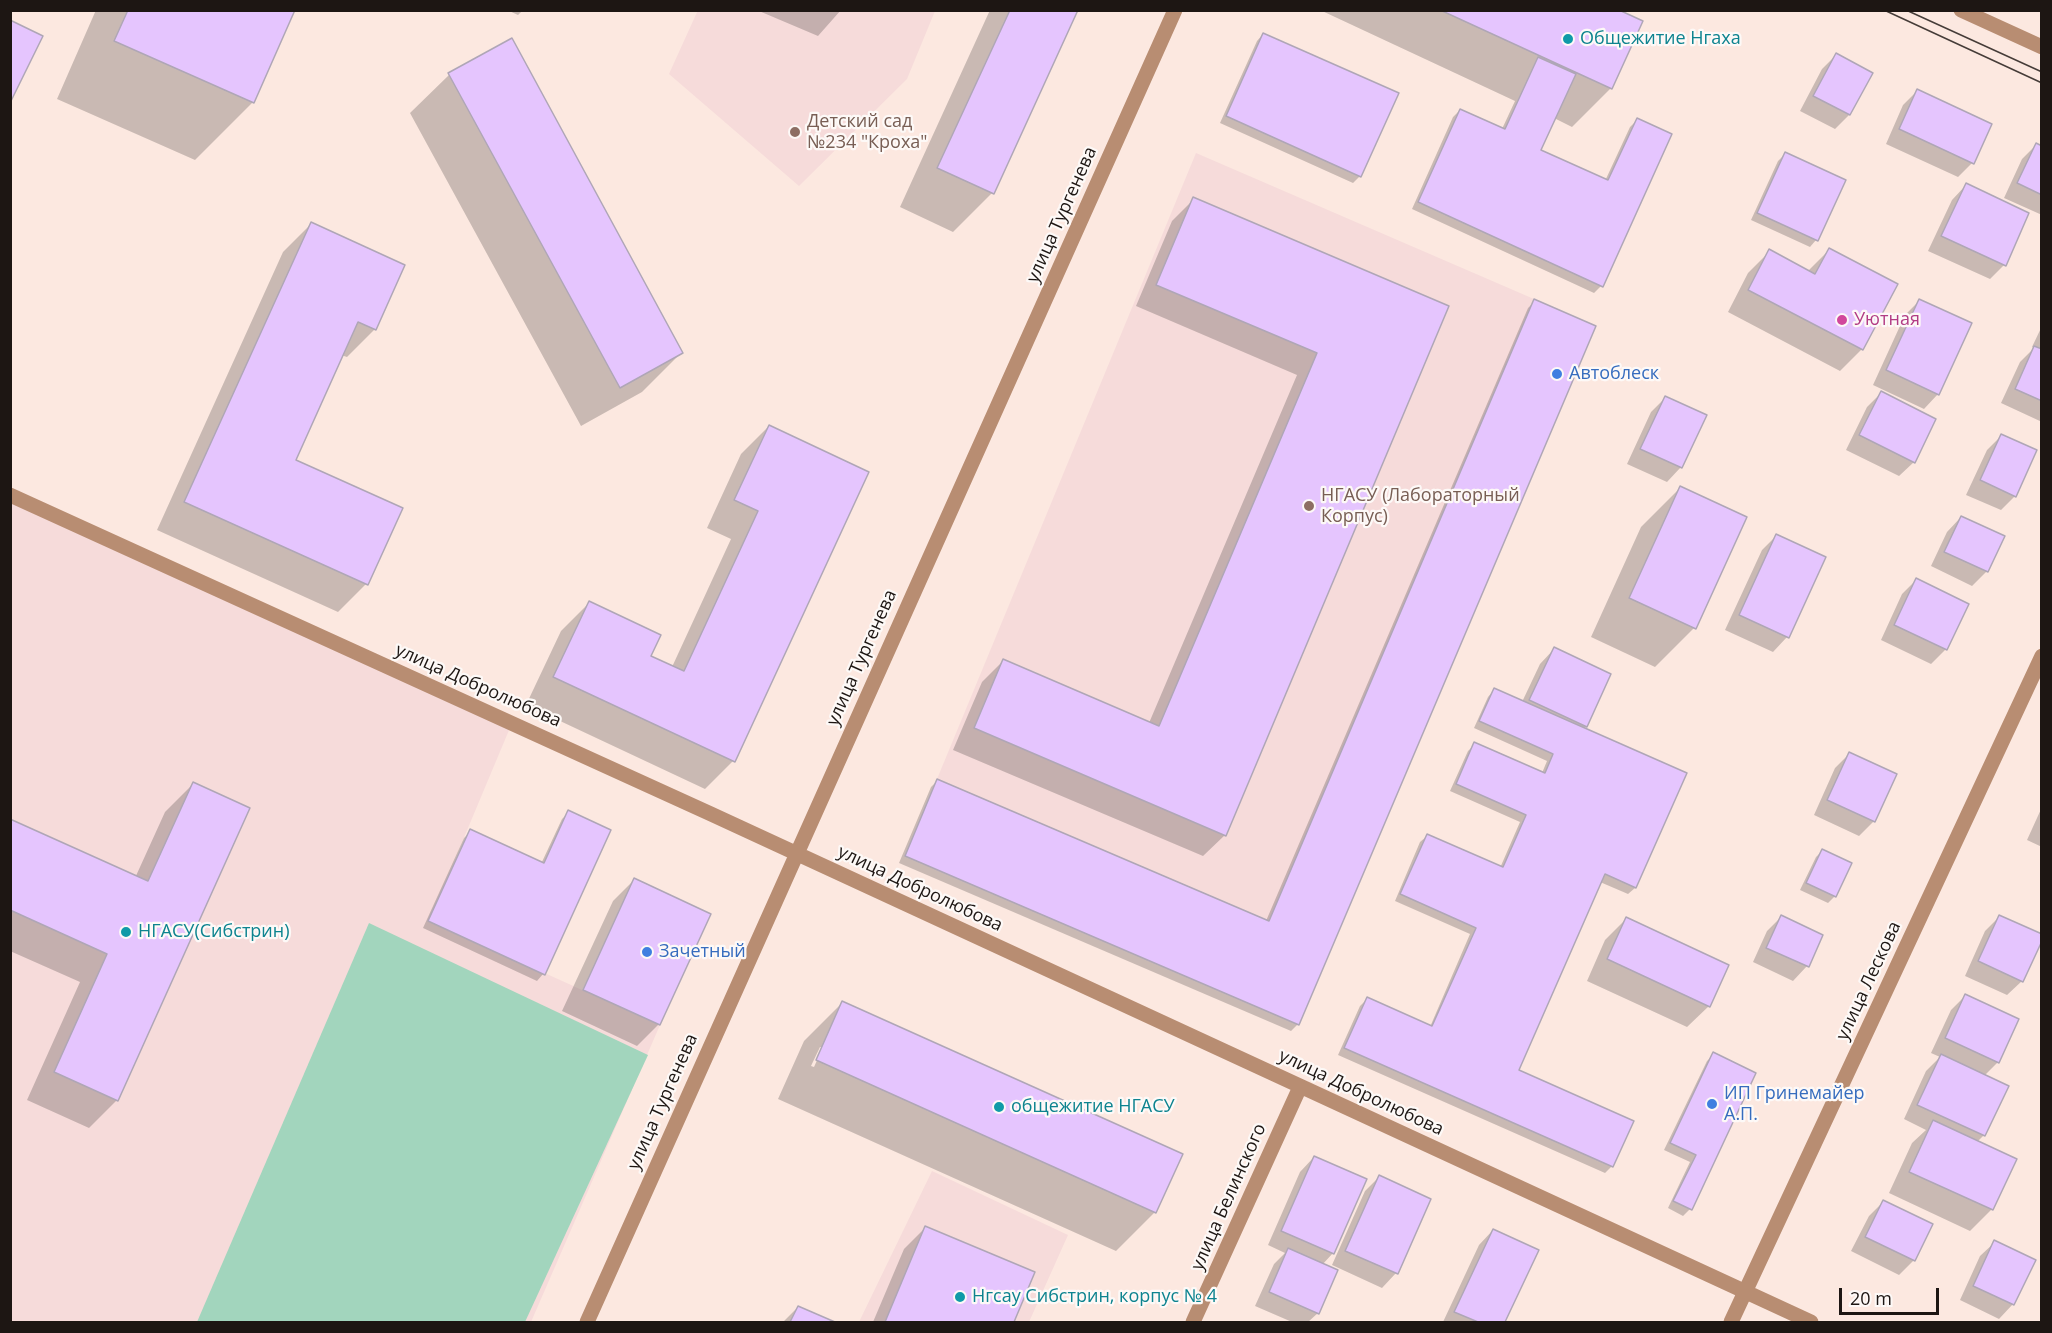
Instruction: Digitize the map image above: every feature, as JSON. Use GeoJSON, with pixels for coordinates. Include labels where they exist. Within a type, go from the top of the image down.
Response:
{"type":"FeatureCollection","features":[{"type":"Feature","properties":{"kind":"street","name":"улица Тургенева"},"geometry":{"type":"LineString","coordinates":[[587,1323],[795,853],[1175,10]]}},
{"type":"Feature","properties":{"kind":"street"},"geometry":{"type":"LineString","coordinates":[[1961,10],[2042,47]]}},
{"type":"Feature","properties":{"kind":"street","name":"улица Добролюбова"},"geometry":{"type":"LineString","coordinates":[[10,495],[795,853],[1811,1323]]}},
{"type":"Feature","properties":{"kind":"street","name":"улица Лескова"},"geometry":{"type":"LineString","coordinates":[[1731,1323],[2042,656]]}},
{"type":"Feature","properties":{"kind":"street","name":"улица Белинского"},"geometry":{"type":"LineString","coordinates":[[1193,1323],[1300,1087]]}},
{"type":"Feature","properties":{"kind":"shaded area","name":"Детский сад №234 \"Кроха\""},"geometry":{"type":"Polygon","coordinates":[[[698,10],[935,11],[907,79],[799,186],[669,74],[698,10]]]}},
{"type":"Feature","properties":{"kind":"shaded area"},"geometry":{"type":"Polygon","coordinates":[[[1196,153],[1534,299],[1269,921],[937,779],[1196,153]]]}},
{"type":"Feature","properties":{"kind":"shaded area"},"geometry":{"type":"Polygon","coordinates":[[[11,500],[512,723],[429,921],[660,1025],[531,1322],[11,1322],[11,500]]]}},
{"type":"Feature","properties":{"kind":"shaded area"},"geometry":{"type":"Polygon","coordinates":[[[932,1171],[1068,1235],[1029,1322],[859,1322],[932,1171]]]}},
{"type":"Feature","properties":{"kind":"green space"},"geometry":{"type":"Polygon","coordinates":[[[369,923],[648,1055],[525,1322],[197,1322],[369,923]]]}},
{"type":"Feature","properties":{"kind":"building"},"geometry":{"type":"Polygon","coordinates":[[[128,10],[295,10],[254,103],[114,41],[128,10]]]}},
{"type":"Feature","properties":{"kind":"building"},"geometry":{"type":"Polygon","coordinates":[[[1010,10],[1078,10],[994,194],[937,168],[1010,10]]]}},
{"type":"Feature","properties":{"kind":"building","name":"Общежитие Нгаха"},"geometry":{"type":"Polygon","coordinates":[[[1440,10],[1619,10],[1643,21],[1612,89],[1440,10]]]}},
{"type":"Feature","properties":{"kind":"building"},"geometry":{"type":"Polygon","coordinates":[[[10,20],[43,36],[10,103],[10,20]]]}},
{"type":"Feature","properties":{"kind":"building"},"geometry":{"type":"Polygon","coordinates":[[[1263,33],[1399,93],[1361,177],[1226,116],[1263,33]]]}},
{"type":"Feature","properties":{"kind":"building"},"geometry":{"type":"Polygon","coordinates":[[[512,38],[683,353],[620,388],[448,73],[512,38]]]}},
{"type":"Feature","properties":{"kind":"building"},"geometry":{"type":"Polygon","coordinates":[[[1836,53],[1873,73],[1850,115],[1813,96],[1836,53]]]}},
{"type":"Feature","properties":{"kind":"building"},"geometry":{"type":"Polygon","coordinates":[[[1538,57],[1576,74],[1541,150],[1608,180],[1637,118],[1672,134],[1603,287],[1418,202],[1460,109],[1505,129],[1538,57]]]}},
{"type":"Feature","properties":{"kind":"building"},"geometry":{"type":"Polygon","coordinates":[[[1917,89],[1992,124],[1974,164],[1899,129],[1917,89]]]}},
{"type":"Feature","properties":{"kind":"building"},"geometry":{"type":"Polygon","coordinates":[[[2036,143],[2042,146],[2042,195],[2017,183],[2036,143]]]}},
{"type":"Feature","properties":{"kind":"building"},"geometry":{"type":"Polygon","coordinates":[[[1785,152],[1846,180],[1818,241],[1757,213],[1785,152]]]}},
{"type":"Feature","properties":{"kind":"building"},"geometry":{"type":"Polygon","coordinates":[[[1966,183],[2029,213],[2006,266],[1941,236],[1966,183]]]}},
{"type":"Feature","properties":{"kind":"building","name":"НГАСУ (Лабораторный Корпус)"},"geometry":{"type":"Polygon","coordinates":[[[1193,197],[1449,306],[1226,836],[974,728],[1003,659],[1159,726],[1317,353],[1156,285],[1193,197]]]}},
{"type":"Feature","properties":{"kind":"building"},"geometry":{"type":"Polygon","coordinates":[[[311,222],[405,265],[376,330],[358,322],[296,460],[403,508],[368,585],[184,502],[311,222]]]}},
{"type":"Feature","properties":{"kind":"building","name":"Уютная"},"geometry":{"type":"Polygon","coordinates":[[[1829,248],[1898,284],[1863,350],[1748,290],[1769,249],[1815,274],[1829,248]]]}},
{"type":"Feature","properties":{"kind":"building"},"geometry":{"type":"Polygon","coordinates":[[[1534,299],[1596,326],[1299,1025],[905,856],[937,779],[1269,921],[1534,299]]]}},
{"type":"Feature","properties":{"kind":"building"},"geometry":{"type":"Polygon","coordinates":[[[1919,299],[1972,323],[1939,395],[1886,370],[1919,299]]]}},
{"type":"Feature","properties":{"kind":"building"},"geometry":{"type":"Polygon","coordinates":[[[2034,346],[2042,349],[2042,401],[2015,389],[2034,346]]]}},
{"type":"Feature","properties":{"kind":"building"},"geometry":{"type":"Polygon","coordinates":[[[1881,391],[1936,419],[1915,463],[1859,435],[1881,391]]]}},
{"type":"Feature","properties":{"kind":"building"},"geometry":{"type":"Polygon","coordinates":[[[1665,396],[1707,415],[1682,468],[1640,449],[1665,396]]]}},
{"type":"Feature","properties":{"kind":"building"},"geometry":{"type":"Polygon","coordinates":[[[769,425],[869,472],[735,762],[553,677],[589,601],[661,635],[651,656],[684,671],[758,511],[734,500],[769,425]]]}},
{"type":"Feature","properties":{"kind":"building"},"geometry":{"type":"Polygon","coordinates":[[[2001,434],[2037,450],[2016,497],[1980,480],[2001,434]]]}},
{"type":"Feature","properties":{"kind":"building"},"geometry":{"type":"Polygon","coordinates":[[[1680,486],[1747,517],[1696,629],[1629,598],[1680,486]]]}},
{"type":"Feature","properties":{"kind":"building"},"geometry":{"type":"Polygon","coordinates":[[[1961,516],[2005,536],[1988,572],[1944,552],[1961,516]]]}},
{"type":"Feature","properties":{"kind":"building"},"geometry":{"type":"Polygon","coordinates":[[[1776,534],[1826,557],[1789,638],[1739,615],[1776,534]]]}},
{"type":"Feature","properties":{"kind":"building"},"geometry":{"type":"Polygon","coordinates":[[[1916,578],[1969,604],[1947,650],[1894,625],[1916,578]]]}},
{"type":"Feature","properties":{"kind":"building"},"geometry":{"type":"Polygon","coordinates":[[[1554,647],[1611,674],[1587,727],[1529,700],[1554,647]]]}},
{"type":"Feature","properties":{"kind":"building"},"geometry":{"type":"Polygon","coordinates":[[[1494,688],[1687,773],[1636,888],[1605,874],[1519,1070],[1634,1121],[1613,1167],[1344,1048],[1367,997],[1432,1026],[1476,928],[1400,894],[1427,834],[1503,867],[1526,815],[1456,784],[1474,742],[1545,773],[1553,754],[1479,721],[1494,688]]]}},
{"type":"Feature","properties":{"kind":"building"},"geometry":{"type":"Polygon","coordinates":[[[1849,752],[1897,774],[1875,822],[1827,800],[1849,752]]]}},
{"type":"Feature","properties":{"kind":"building","name":"НГАСУ(Сибстрин)"},"geometry":{"type":"Polygon","coordinates":[[[193,782],[250,808],[118,1101],[54,1072],[107,954],[10,910],[10,819],[148,881],[193,782]]]}},
{"type":"Feature","properties":{"kind":"building"},"geometry":{"type":"Polygon","coordinates":[[[568,810],[611,830],[545,975],[428,921],[470,829],[544,863],[568,810]]]}},
{"type":"Feature","properties":{"kind":"building"},"geometry":{"type":"Polygon","coordinates":[[[1822,849],[1852,863],[1836,897],[1806,883],[1822,849]]]}},
{"type":"Feature","properties":{"kind":"building","name":"Зачетный"},"geometry":{"type":"Polygon","coordinates":[[[634,878],[711,914],[660,1025],[583,990],[634,878]]]}},
{"type":"Feature","properties":{"kind":"building"},"geometry":{"type":"Polygon","coordinates":[[[1781,915],[1823,935],[1809,967],[1766,948],[1781,915]]]}},
{"type":"Feature","properties":{"kind":"building"},"geometry":{"type":"Polygon","coordinates":[[[1999,915],[2042,934],[2042,941],[2023,982],[1978,961],[1999,915]]]}},
{"type":"Feature","properties":{"kind":"building"},"geometry":{"type":"Polygon","coordinates":[[[1626,917],[1729,965],[1710,1007],[1607,959],[1626,917]]]}},
{"type":"Feature","properties":{"kind":"building"},"geometry":{"type":"Polygon","coordinates":[[[1965,994],[2019,1019],[1999,1063],[1945,1038],[1965,994]]]}},
{"type":"Feature","properties":{"kind":"building","name":"общежитие НГАСУ"},"geometry":{"type":"Polygon","coordinates":[[[842,1001],[1183,1154],[1156,1213],[816,1060],[842,1001]]]}},
{"type":"Feature","properties":{"kind":"building"},"geometry":{"type":"Polygon","coordinates":[[[1713,1052],[1756,1073],[1692,1210],[1673,1201],[1696,1155],[1670,1143],[1713,1052]]]}},
{"type":"Feature","properties":{"kind":"building"},"geometry":{"type":"Polygon","coordinates":[[[1941,1054],[2009,1086],[1985,1136],[1917,1105],[1941,1054]]]}},
{"type":"Feature","properties":{"kind":"building"},"geometry":{"type":"Polygon","coordinates":[[[1933,1120],[2017,1159],[1993,1210],[1909,1172],[1933,1120]]]}},
{"type":"Feature","properties":{"kind":"building"},"geometry":{"type":"Polygon","coordinates":[[[1314,1156],[1367,1179],[1334,1254],[1281,1231],[1314,1156]]]}},
{"type":"Feature","properties":{"kind":"building"},"geometry":{"type":"Polygon","coordinates":[[[1379,1175],[1431,1199],[1398,1274],[1345,1251],[1379,1175]]]}},
{"type":"Feature","properties":{"kind":"building"},"geometry":{"type":"Polygon","coordinates":[[[1883,1200],[1933,1224],[1915,1261],[1865,1237],[1883,1200]]]}},
{"type":"Feature","properties":{"kind":"building","name":"Нгсау Сибстрин, корпус № 4"},"geometry":{"type":"Polygon","coordinates":[[[925,1226],[1035,1272],[1014,1322],[885,1322],[925,1226]]]}},
{"type":"Feature","properties":{"kind":"building"},"geometry":{"type":"Polygon","coordinates":[[[1493,1229],[1539,1250],[1505,1322],[1478,1322],[1454,1312],[1493,1229]]]}},
{"type":"Feature","properties":{"kind":"building"},"geometry":{"type":"Polygon","coordinates":[[[1994,1240],[2036,1260],[2014,1305],[1973,1286],[1994,1240]]]}},
{"type":"Feature","properties":{"kind":"building"},"geometry":{"type":"Polygon","coordinates":[[[1288,1248],[1338,1270],[1319,1314],[1269,1292],[1288,1248]]]}},
{"type":"Feature","properties":{"kind":"building"},"geometry":{"type":"Polygon","coordinates":[[[798,1306],[835,1322],[790,1322],[798,1306]]]}},
{"type":"Feature","properties":{"kind":"tram line"},"geometry":{"type":"LineString","coordinates":[[1884,10],[2042,83]]}},
{"type":"Feature","properties":{"kind":"tram line"},"geometry":{"type":"LineString","coordinates":[[1906,10],[2042,72]]}},
{"type":"Feature","properties":{"kind":"place","name":"Общежитие Нгаха"},"geometry":{"type":"Point","coordinates":[1568,39]}},
{"type":"Feature","properties":{"kind":"place","name":"Детский сад №234 \"Кроха\""},"geometry":{"type":"Point","coordinates":[795,132]}},
{"type":"Feature","properties":{"kind":"place","name":"Уютная"},"geometry":{"type":"Point","coordinates":[1842,320]}},
{"type":"Feature","properties":{"kind":"place","name":"Автоблеск"},"geometry":{"type":"Point","coordinates":[1557,374]}},
{"type":"Feature","properties":{"kind":"place","name":"НГАСУ (Лабораторный Корпус)"},"geometry":{"type":"Point","coordinates":[1309,506]}},
{"type":"Feature","properties":{"kind":"place","name":"НГАСУ(Сибстрин)"},"geometry":{"type":"Point","coordinates":[126,932]}},
{"type":"Feature","properties":{"kind":"place","name":"Зачетный"},"geometry":{"type":"Point","coordinates":[647,952]}},
{"type":"Feature","properties":{"kind":"place","name":"ИП Гринемайер А.П."},"geometry":{"type":"Point","coordinates":[1712,1104]}},
{"type":"Feature","properties":{"kind":"place","name":"общежитие НГАСУ"},"geometry":{"type":"Point","coordinates":[999,1107]}},
{"type":"Feature","properties":{"kind":"place","name":"Нгсау Сибстрин, корпус № 4"},"geometry":{"type":"Point","coordinates":[960,1297]}}]}
